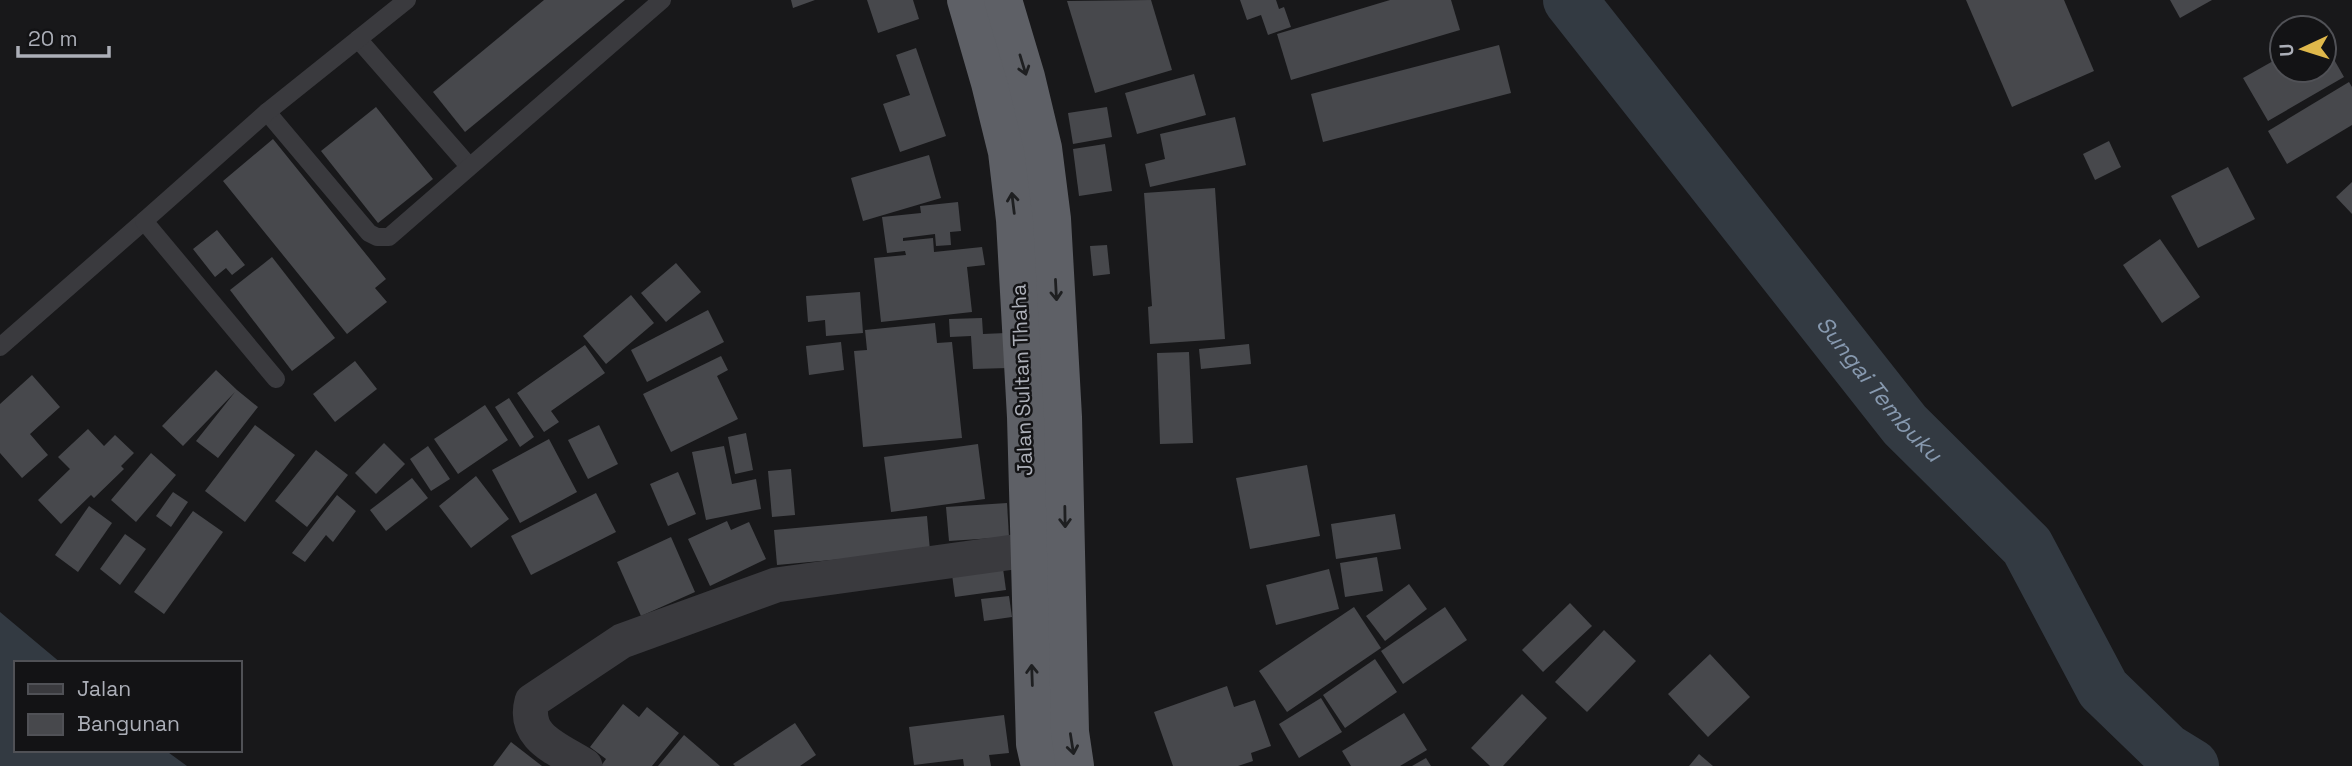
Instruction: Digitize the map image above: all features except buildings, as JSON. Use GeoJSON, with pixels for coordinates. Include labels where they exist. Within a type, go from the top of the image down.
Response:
{"type":"FeatureCollection","features":[{"type":"Feature","properties":{"kind":"highway","name":"Jalan Sultan Thaha"},"geometry":{"type":"LineString","coordinates":[[966,0],[1007,152],[1015,220],[1026,417],[1035,744],[1040,766]]}},
{"type":"Feature","properties":{"kind":"highway","name":"Jalan Sultan Thaha"},"geometry":{"type":"LineString","coordinates":[[1003,0],[1026,77],[1043,148],[1052,219],[1063,417],[1070,733],[1075,766]]}},
{"type":"Feature","properties":{"kind":"highway"},"geometry":{"type":"LineString","coordinates":[[1026,417],[1063,417]]}},
{"type":"Feature","properties":{"kind":"street"},"geometry":{"type":"LineString","coordinates":[[585,766],[544,741],[531,725],[528,714],[532,701],[622,641],[776,585],[1028,550]]}},
{"type":"Feature","properties":{"kind":"lane"},"geometry":{"type":"LineString","coordinates":[[0,347],[267,113],[407,0]]}},
{"type":"Feature","properties":{"kind":"lane"},"geometry":{"type":"LineString","coordinates":[[267,113],[369,233],[377,237],[388,237],[662,0]]}},
{"type":"Feature","properties":{"kind":"lane"},"geometry":{"type":"LineString","coordinates":[[358,39],[468,166]]}},
{"type":"Feature","properties":{"kind":"lane"},"geometry":{"type":"LineString","coordinates":[[144,221],[276,379]]}},
{"type":"Feature","properties":{"kind":"shaded area"},"geometry":{"type":"Polygon","coordinates":[[[0,612],[59,661],[14,661],[14,752],[168,752],[187,766],[0,766],[0,612]]]}},
{"type":"Feature","properties":{"kind":"waterway","name":"Sungai Tembuku"},"geometry":{"type":"LineString","coordinates":[[1570,0],[1905,425],[2027,546],[2103,689],[2166,750],[2192,766]]}}]}
